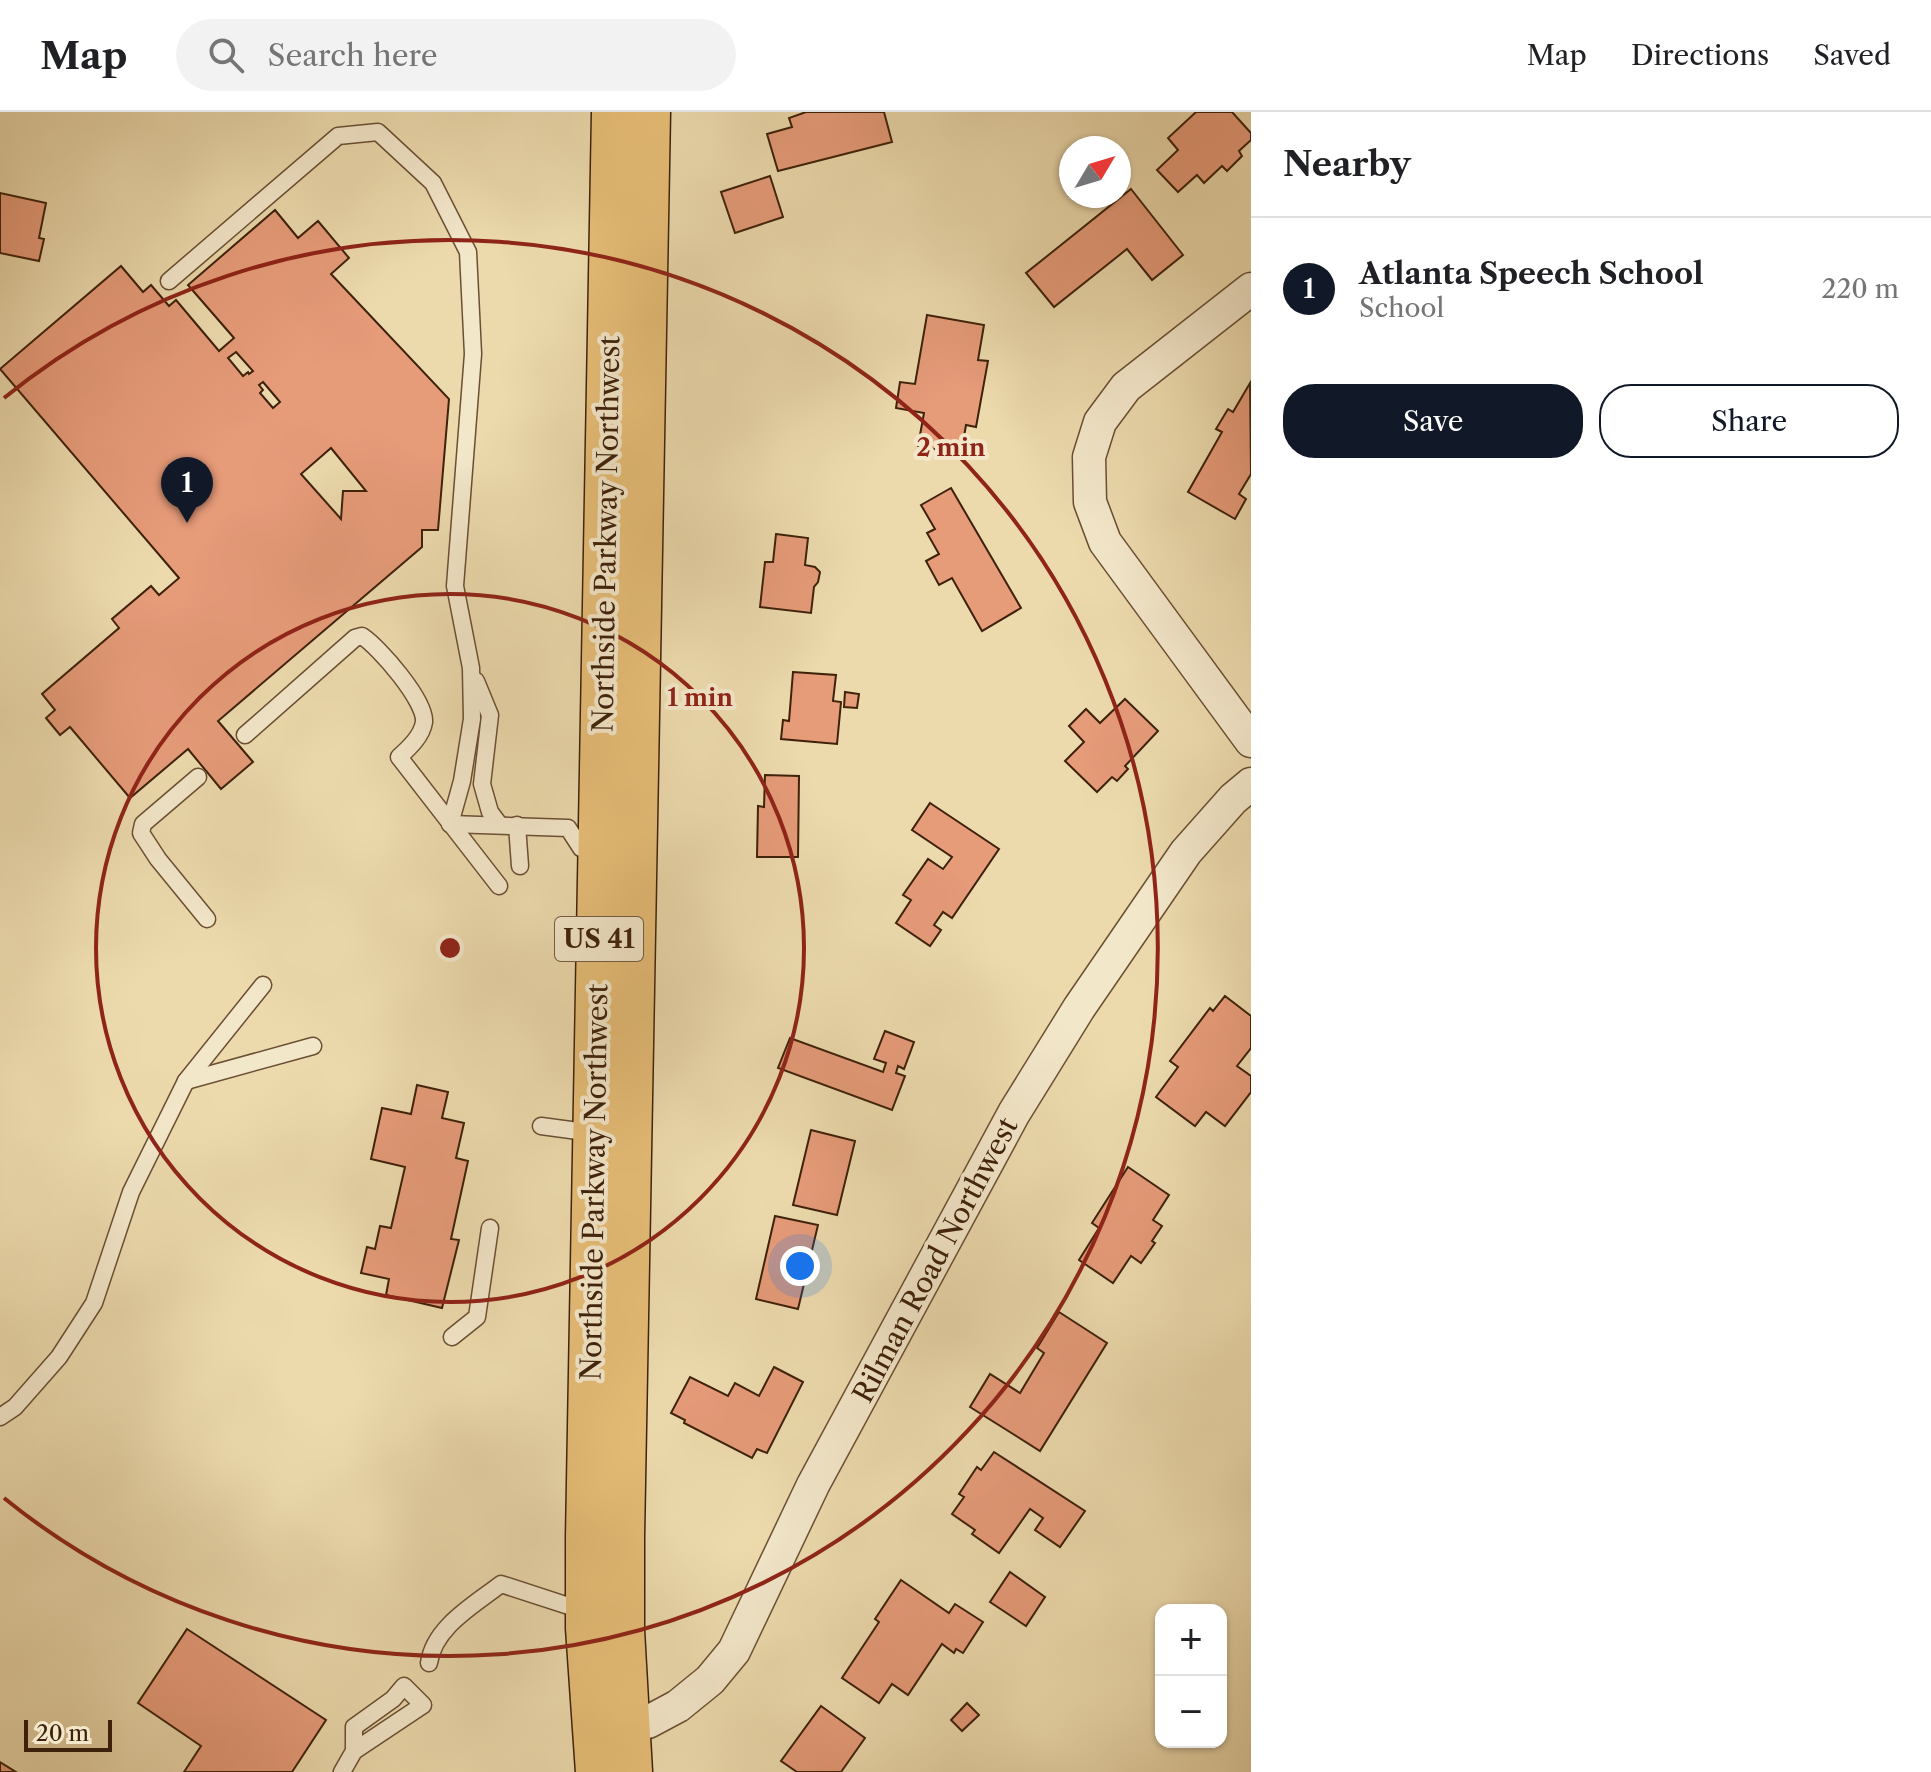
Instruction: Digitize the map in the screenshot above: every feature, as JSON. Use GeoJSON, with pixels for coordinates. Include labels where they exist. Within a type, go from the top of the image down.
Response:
{"type":"FeatureCollection","features":[{"type":"Feature","properties":{"kind":"main road","name":"Northside Parkway Northwest"},"geometry":{"type":"LineString","coordinates":[[603,1770],[626,1723],[610,846],[614,112]]}},
{"type":"Feature","properties":{"kind":"main road","name":"Northside Parkway Northwest"},"geometry":{"type":"LineString","coordinates":[[603,1770],[588,1612],[595,1133],[648,112]]}},
{"type":"Feature","properties":{"kind":"street"},"geometry":{"type":"LineString","coordinates":[[1251,289],[1126,387],[1100,422],[1089,457],[1090,502],[1105,542],[1251,741]]}},
{"type":"Feature","properties":{"kind":"street","name":"Rilman Road Northwest"},"geometry":{"type":"LineString","coordinates":[[626,1723],[648,1722],[678,1706],[710,1680],[734,1651],[813,1485],[1014,1113],[1079,1008],[1186,852],[1233,799],[1251,784]]}},
{"type":"Feature","properties":{"kind":"lane"},"geometry":{"type":"LineString","coordinates":[[169,281],[338,136],[378,132],[433,183],[468,252],[473,354],[455,586],[471,668],[472,719],[462,781],[450,824]]}},
{"type":"Feature","properties":{"kind":"lane"},"geometry":{"type":"LineString","coordinates":[[245,735],[355,638],[362,636],[372,642],[418,702],[424,723],[414,743],[399,757],[499,886]]}},
{"type":"Feature","properties":{"kind":"lane"},"geometry":{"type":"LineString","coordinates":[[471,668],[490,715],[482,784],[490,812],[499,824]]}},
{"type":"Feature","properties":{"kind":"lane"},"geometry":{"type":"LineString","coordinates":[[198,777],[143,824],[141,833],[207,919]]}},
{"type":"Feature","properties":{"kind":"lane"},"geometry":{"type":"LineString","coordinates":[[450,824],[568,828],[610,846]]}},
{"type":"Feature","properties":{"kind":"lane"},"geometry":{"type":"LineString","coordinates":[[517,825],[520,866]]}},
{"type":"Feature","properties":{"kind":"lane"},"geometry":{"type":"LineString","coordinates":[[0,1417],[15,1407],[59,1357],[94,1303],[131,1192],[186,1081],[263,985]]}},
{"type":"Feature","properties":{"kind":"lane"},"geometry":{"type":"LineString","coordinates":[[186,1081],[313,1046]]}},
{"type":"Feature","properties":{"kind":"lane"},"geometry":{"type":"LineString","coordinates":[[541,1126],[595,1133]]}},
{"type":"Feature","properties":{"kind":"lane"},"geometry":{"type":"LineString","coordinates":[[452,1337],[477,1317],[490,1228]]}},
{"type":"Feature","properties":{"kind":"lane"},"geometry":{"type":"LineString","coordinates":[[429,1663],[431,1646],[453,1622],[501,1584],[588,1612]]}},
{"type":"Feature","properties":{"kind":"lane"},"geometry":{"type":"LineString","coordinates":[[342,1772],[354,1751],[423,1705],[404,1686],[393,1699],[354,1727],[354,1751]]}},
{"type":"Feature","properties":{"kind":"building"},"geometry":{"type":"Polygon","coordinates":[[[806,112],[884,112],[892,142],[778,171],[767,134],[792,127],[789,118],[806,112]]]}},
{"type":"Feature","properties":{"kind":"building"},"geometry":{"type":"Polygon","coordinates":[[[1196,112],[1232,112],[1251,133],[1251,140],[1239,151],[1242,156],[1227,171],[1222,166],[1204,183],[1197,175],[1178,192],[1157,170],[1178,150],[1168,138],[1196,112]]]}},
{"type":"Feature","properties":{"kind":"building"},"geometry":{"type":"Polygon","coordinates":[[[770,176],[783,217],[735,233],[721,192],[770,176]]]}},
{"type":"Feature","properties":{"kind":"building"},"geometry":{"type":"Polygon","coordinates":[[[1131,189],[1183,255],[1152,280],[1127,249],[1054,307],[1026,273],[1107,208],[1131,208],[1131,189]]]}},
{"type":"Feature","properties":{"kind":"building"},"geometry":{"type":"Polygon","coordinates":[[[0,193],[46,203],[39,238],[44,239],[39,261],[0,253],[0,193]]]}},
{"type":"Feature","properties":{"kind":"building"},"geometry":{"type":"Polygon","coordinates":[[[275,210],[298,238],[318,221],[349,258],[331,274],[449,399],[438,530],[422,530],[422,547],[218,721],[253,762],[221,789],[188,749],[130,798],[70,727],[60,735],[46,718],[55,710],[42,694],[119,628],[112,619],[151,586],[159,595],[179,578],[0,369],[121,266],[143,292],[151,285],[169,306],[176,300],[219,351],[234,338],[188,285],[275,210]],[[236,352],[228,358],[243,376],[249,374],[253,371],[236,352]],[[263,382],[259,385],[263,390],[260,393],[273,408],[280,402],[263,382]],[[331,448],[301,474],[341,519],[343,491],[366,491],[331,448]]]}},
{"type":"Feature","properties":{"kind":"building"},"geometry":{"type":"Polygon","coordinates":[[[927,315],[984,325],[978,360],[988,361],[976,427],[966,425],[961,454],[918,446],[924,413],[896,408],[900,382],[915,384],[927,315]]]}},
{"type":"Feature","properties":{"kind":"building"},"geometry":{"type":"Polygon","coordinates":[[[1250,383],[1251,474],[1239,494],[1246,499],[1235,519],[1188,492],[1222,432],[1216,429],[1228,409],[1233,412],[1250,383]]]}},
{"type":"Feature","properties":{"kind":"building"},"geometry":{"type":"Polygon","coordinates":[[[951,488],[1021,608],[982,631],[952,578],[939,585],[926,561],[939,554],[927,533],[935,529],[921,505],[951,488]]]}},
{"type":"Feature","properties":{"kind":"building"},"geometry":{"type":"Polygon","coordinates":[[[776,534],[808,538],[805,565],[815,567],[820,572],[814,587],[811,613],[760,607],[765,562],[773,562],[776,534]]]}},
{"type":"Feature","properties":{"kind":"building"},"geometry":{"type":"Polygon","coordinates":[[[793,672],[836,675],[833,701],[841,702],[837,744],[781,739],[783,720],[789,721],[793,672]]]}},
{"type":"Feature","properties":{"kind":"building"},"geometry":{"type":"Polygon","coordinates":[[[845,692],[859,694],[857,708],[844,707],[845,692]]]}},
{"type":"Feature","properties":{"kind":"building"},"geometry":{"type":"Polygon","coordinates":[[[1125,699],[1158,731],[1125,766],[1128,769],[1117,781],[1112,777],[1097,792],[1065,761],[1084,742],[1069,726],[1086,709],[1100,723],[1125,699]]]}},
{"type":"Feature","properties":{"kind":"building"},"geometry":{"type":"Polygon","coordinates":[[[765,775],[799,776],[798,857],[757,857],[758,806],[764,807],[765,775]]]}},
{"type":"Feature","properties":{"kind":"building"},"geometry":{"type":"Polygon","coordinates":[[[930,803],[999,849],[952,918],[943,912],[934,925],[941,930],[930,946],[896,923],[911,900],[903,895],[928,859],[943,869],[952,857],[912,830],[930,803]]]}},
{"type":"Feature","properties":{"kind":"building"},"geometry":{"type":"Polygon","coordinates":[[[1225,996],[1251,1016],[1251,1048],[1237,1066],[1251,1076],[1251,1092],[1225,1126],[1206,1112],[1195,1126],[1156,1097],[1178,1067],[1170,1061],[1210,1008],[1213,1011],[1225,996]]]}},
{"type":"Feature","properties":{"kind":"building"},"geometry":{"type":"Polygon","coordinates":[[[885,1031],[914,1042],[904,1069],[898,1066],[896,1073],[905,1076],[892,1110],[778,1068],[790,1038],[883,1072],[886,1063],[874,1059],[885,1031]]]}},
{"type":"Feature","properties":{"kind":"building"},"geometry":{"type":"Polygon","coordinates":[[[417,1085],[448,1092],[442,1118],[464,1123],[456,1158],[468,1161],[451,1239],[459,1240],[442,1308],[386,1295],[389,1279],[361,1273],[367,1247],[375,1249],[380,1226],[391,1228],[405,1167],[371,1159],[382,1108],[411,1114],[417,1085]]]}},
{"type":"Feature","properties":{"kind":"building"},"geometry":{"type":"Polygon","coordinates":[[[811,1130],[855,1141],[837,1215],[793,1205],[811,1130]]]}},
{"type":"Feature","properties":{"kind":"building"},"geometry":{"type":"Polygon","coordinates":[[[1128,1167],[1169,1195],[1153,1220],[1162,1226],[1152,1241],[1155,1243],[1141,1263],[1131,1256],[1113,1283],[1079,1260],[1099,1228],[1092,1223],[1128,1167]]]}},
{"type":"Feature","properties":{"kind":"building"},"geometry":{"type":"Polygon","coordinates":[[[775,1216],[818,1225],[798,1309],[756,1299],[775,1216]]]}},
{"type":"Feature","properties":{"kind":"building"},"geometry":{"type":"Polygon","coordinates":[[[1059,1312],[1107,1343],[1040,1451],[970,1407],[990,1374],[1020,1393],[1044,1353],[1037,1348],[1059,1312]]]}},
{"type":"Feature","properties":{"kind":"building"},"geometry":{"type":"Polygon","coordinates":[[[774,1367],[803,1382],[767,1453],[757,1449],[752,1458],[684,1423],[685,1420],[671,1413],[690,1377],[728,1396],[735,1383],[759,1396],[774,1367]]]}},
{"type":"Feature","properties":{"kind":"building"},"geometry":{"type":"Polygon","coordinates":[[[994,1452],[1085,1511],[1060,1547],[1035,1530],[1043,1518],[1030,1509],[999,1553],[972,1534],[975,1530],[952,1514],[964,1497],[959,1494],[977,1467],[981,1470],[994,1452]]]}},
{"type":"Feature","properties":{"kind":"building"},"geometry":{"type":"Polygon","coordinates":[[[1010,1572],[1045,1597],[1026,1626],[990,1602],[1010,1572]]]}},
{"type":"Feature","properties":{"kind":"building"},"geometry":{"type":"Polygon","coordinates":[[[901,1580],[949,1613],[955,1604],[983,1622],[963,1653],[956,1649],[954,1653],[942,1644],[908,1695],[892,1684],[879,1703],[842,1678],[879,1622],[875,1619],[901,1580]]]}},
{"type":"Feature","properties":{"kind":"building"},"geometry":{"type":"Polygon","coordinates":[[[187,1629],[326,1720],[292,1772],[184,1772],[201,1746],[138,1703],[187,1629]]]}},
{"type":"Feature","properties":{"kind":"building"},"geometry":{"type":"Polygon","coordinates":[[[967,1703],[979,1715],[962,1731],[951,1720],[967,1703]]]}},
{"type":"Feature","properties":{"kind":"building"},"geometry":{"type":"Polygon","coordinates":[[[821,1706],[865,1738],[841,1772],[797,1772],[781,1761],[821,1706]]]}},
{"type":"Feature","properties":{"kind":"building"},"geometry":{"type":"Polygon","coordinates":[[[0,1762],[16,1772],[0,1772],[0,1762]]]}},
{"type":"Feature","properties":{"kind":"place","name":"Atlanta Speech School"},"geometry":{"type":"Point","coordinates":[187,523]}}]}
